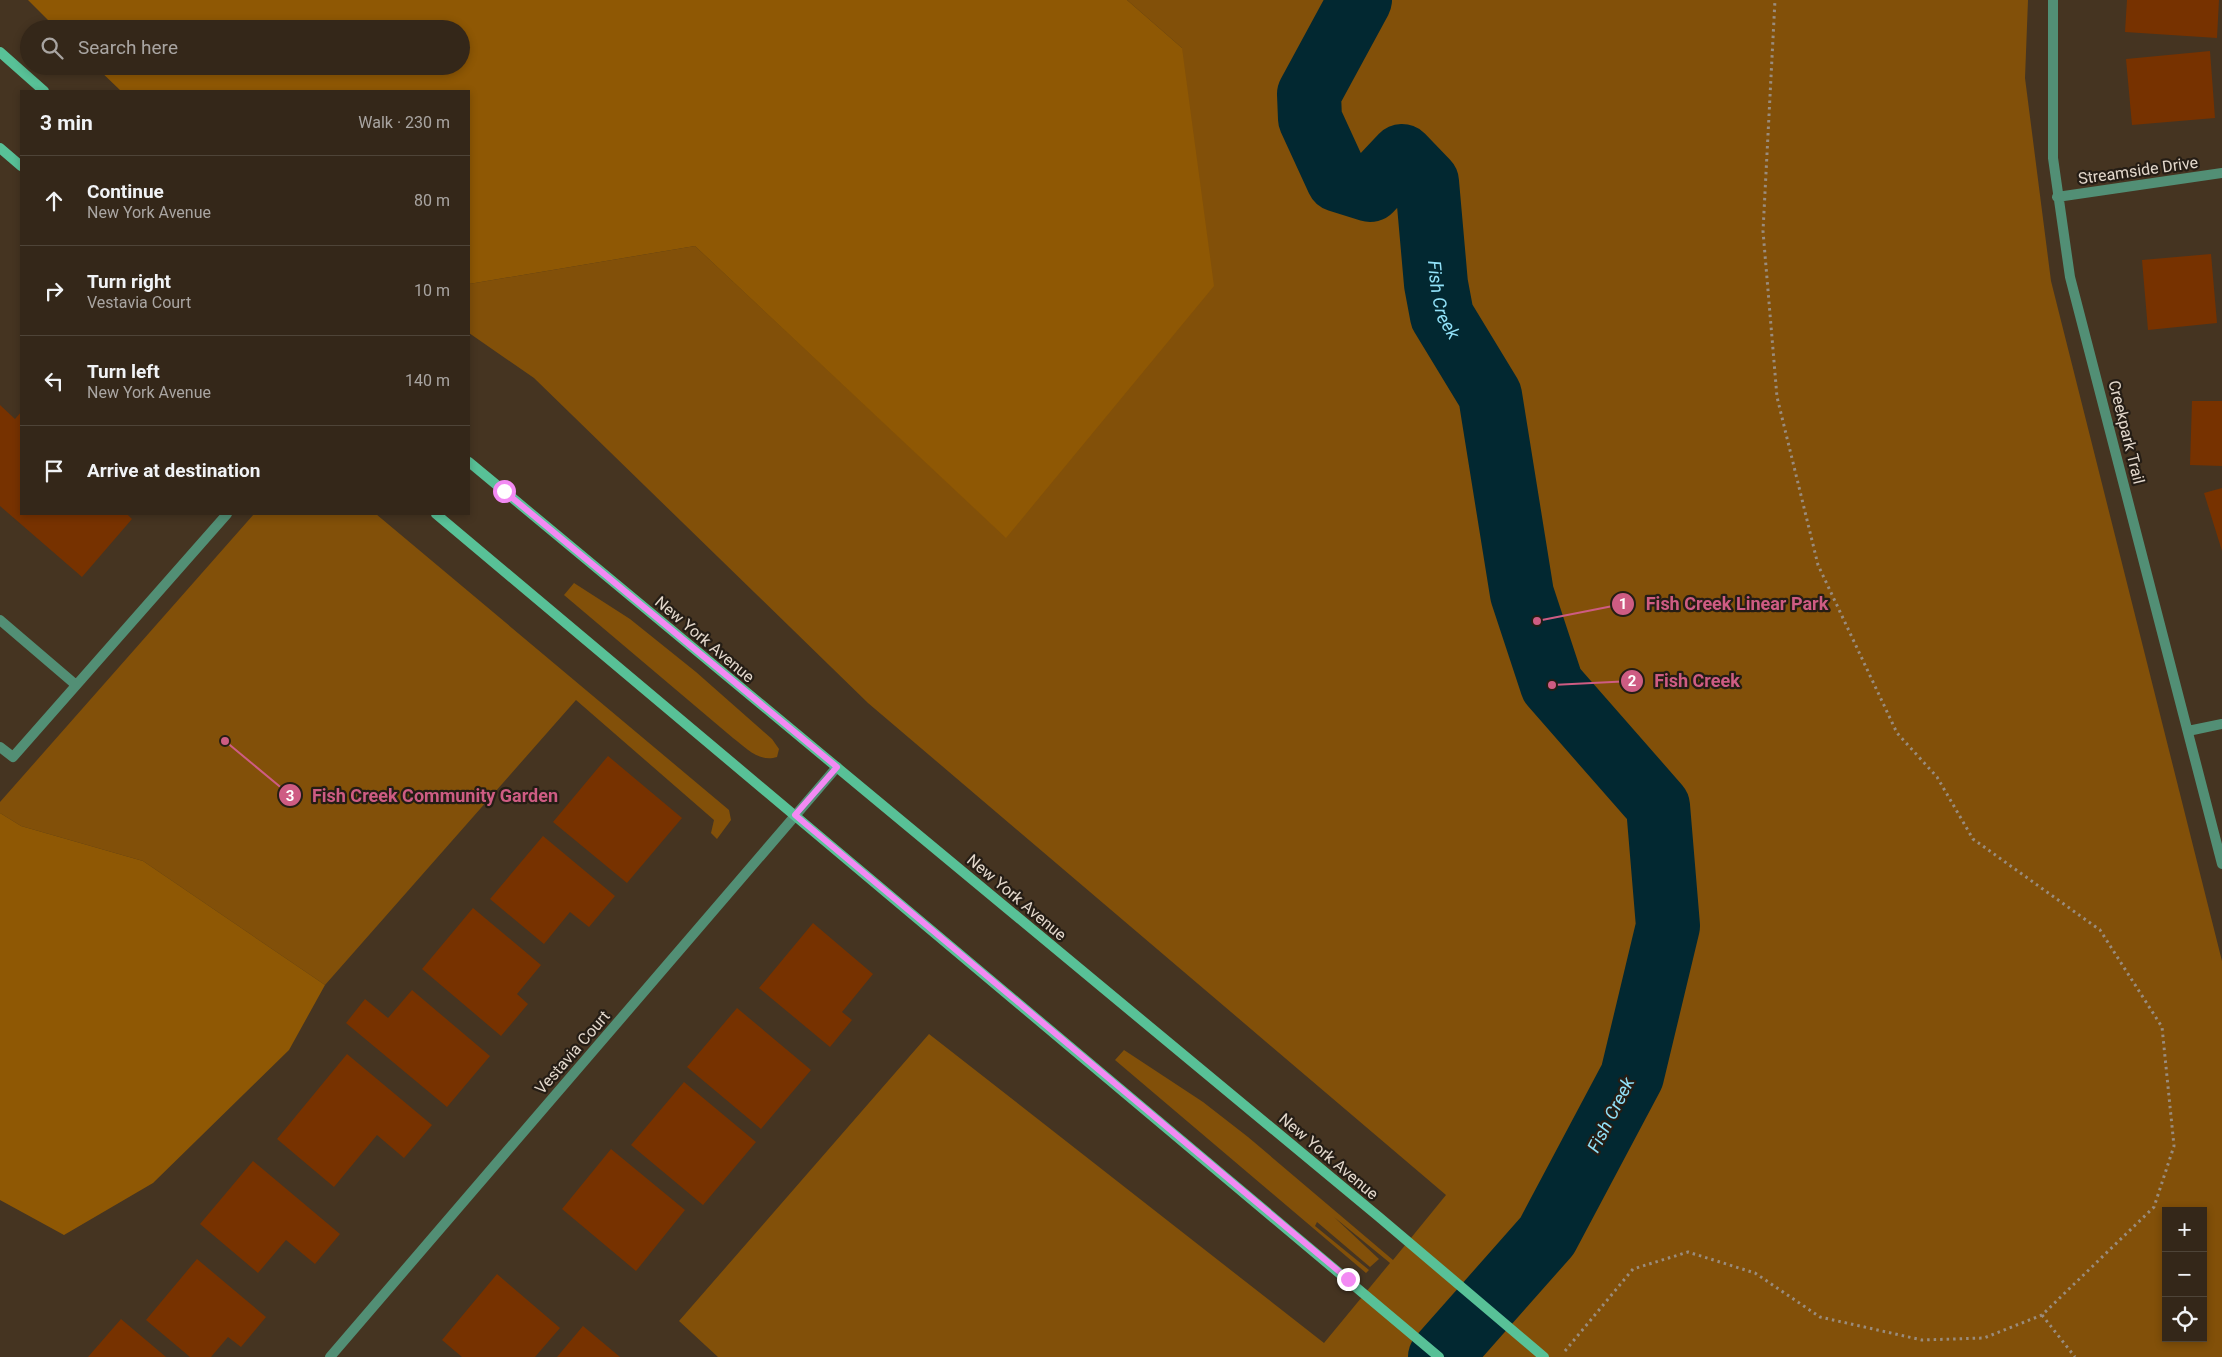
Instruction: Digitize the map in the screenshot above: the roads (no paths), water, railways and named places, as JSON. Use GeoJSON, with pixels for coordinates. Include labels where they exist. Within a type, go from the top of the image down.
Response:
{"type":"FeatureCollection","features":[{"type":"Feature","properties":{"kind":"main road"},"geometry":{"type":"LineString","coordinates":[[0,52],[20,70]]}},
{"type":"Feature","properties":{"kind":"main road"},"geometry":{"type":"LineString","coordinates":[[26,75],[43,90]]}},
{"type":"Feature","properties":{"kind":"main road"},"geometry":{"type":"LineString","coordinates":[[0,148],[20,165]]}},
{"type":"Feature","properties":{"kind":"main road","name":"New York Avenue"},"geometry":{"type":"LineString","coordinates":[[470,463],[1379,1217],[1544,1357]]}},
{"type":"Feature","properties":{"kind":"main road"},"geometry":{"type":"LineString","coordinates":[[437,515],[1439,1357]]}},
{"type":"Feature","properties":{"kind":"street","name":"Creekpark Trail"},"geometry":{"type":"LineString","coordinates":[[2053,0],[2053,158],[2070,277],[2222,864]]}},
{"type":"Feature","properties":{"kind":"street","name":"Streamside Drive"},"geometry":{"type":"LineString","coordinates":[[2058,197],[2222,173]]}},
{"type":"Feature","properties":{"kind":"street"},"geometry":{"type":"LineString","coordinates":[[0,747],[12,757],[226,515]]}},
{"type":"Feature","properties":{"kind":"street"},"geometry":{"type":"LineString","coordinates":[[0,620],[76,685]]}},
{"type":"Feature","properties":{"kind":"street"},"geometry":{"type":"LineString","coordinates":[[2188,731],[2222,724]]}},
{"type":"Feature","properties":{"kind":"street","name":"Vestavia Court"},"geometry":{"type":"LineString","coordinates":[[335,1355],[837,767]]}},
{"type":"Feature","properties":{"kind":"waterway","name":"Fish Creek"},"geometry":{"type":"LineString","coordinates":[[1360,0],[1309,94],[1310,119],[1338,180],[1370,190],[1402,156],[1427,182],[1436,284],[1442,316],[1490,395],[1522,594],[1552,685],[1658,806],[1668,926],[1632,1076],[1547,1236],[1440,1357]]}},
{"type":"Feature","properties":{"kind":"place","name":"Fish Creek Linear Park"},"geometry":{"type":"Point","coordinates":[1537,621]}},
{"type":"Feature","properties":{"kind":"place","name":"Fish Creek"},"geometry":{"type":"Point","coordinates":[1552,685]}},
{"type":"Feature","properties":{"kind":"place","name":"Fish Creek Community Garden"},"geometry":{"type":"Point","coordinates":[225,741]}}]}
